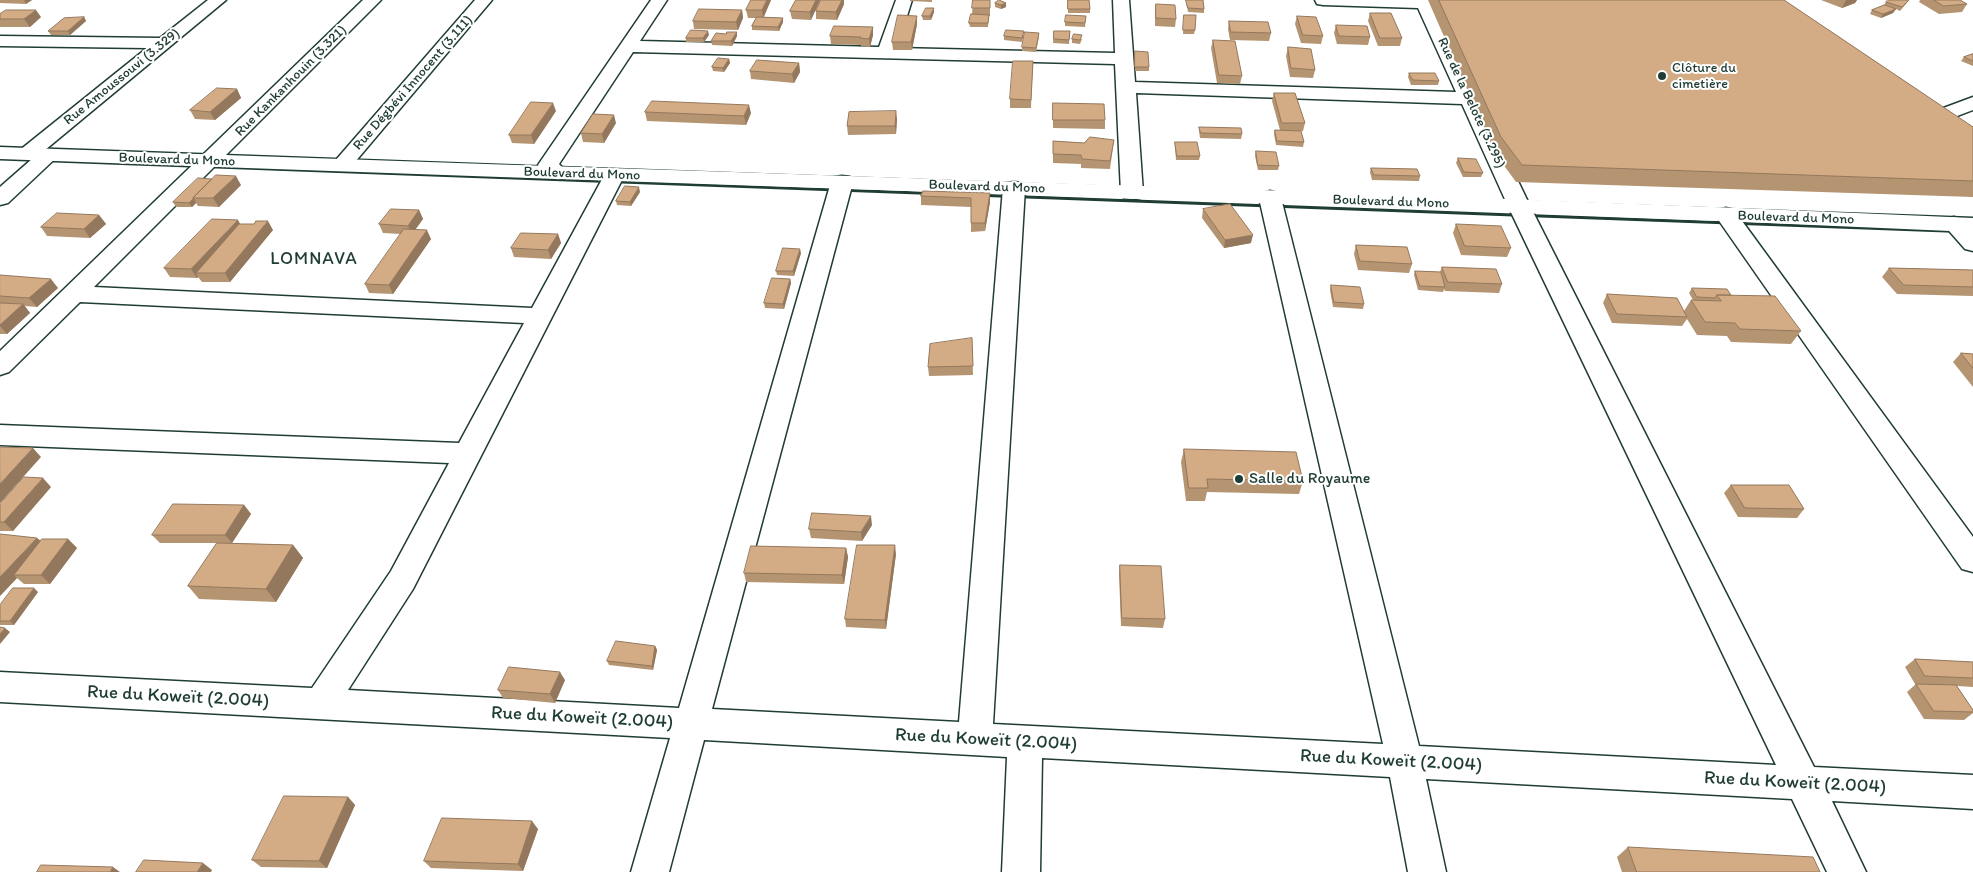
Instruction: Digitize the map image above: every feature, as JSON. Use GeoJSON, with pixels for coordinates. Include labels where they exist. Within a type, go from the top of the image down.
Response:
{"type":"FeatureCollection","features":[{"type":"Feature","properties":{"kind":"street","name":"Rue Amoussouvi (3.329)"},"geometry":{"type":"LineString","coordinates":[[0,198],[37,152],[164,43],[218,0]]}},
{"type":"Feature","properties":{"kind":"street","name":"Rue Kankanhouin (3.321)"},"geometry":{"type":"LineString","coordinates":[[0,366],[373,0]]}},
{"type":"Feature","properties":{"kind":"street","name":"Rue Dégbévi Innocent (3.111)"},"geometry":{"type":"LineString","coordinates":[[345,162],[484,0]]}},
{"type":"Feature","properties":{"kind":"street"},"geometry":{"type":"LineString","coordinates":[[553,170],[628,46],[659,0]]}},
{"type":"Feature","properties":{"kind":"street"},"geometry":{"type":"LineString","coordinates":[[886,53],[904,0]]}},
{"type":"Feature","properties":{"kind":"street"},"geometry":{"type":"LineString","coordinates":[[1121,0],[1131,189]]}},
{"type":"Feature","properties":{"kind":"street"},"geometry":{"type":"LineString","coordinates":[[1323,0],[1424,1]]}},
{"type":"Feature","properties":{"kind":"street","name":"Rue de la Belote (3.295)"},"geometry":{"type":"LineString","coordinates":[[1424,1],[1518,202],[1847,872]]}},
{"type":"Feature","properties":{"kind":"street"},"geometry":{"type":"LineString","coordinates":[[0,41],[164,43]]}},
{"type":"Feature","properties":{"kind":"street"},"geometry":{"type":"LineString","coordinates":[[628,46],[1124,59]]}},
{"type":"Feature","properties":{"kind":"street"},"geometry":{"type":"LineString","coordinates":[[1127,87],[1469,98]]}},
{"type":"Feature","properties":{"kind":"street"},"geometry":{"type":"LineString","coordinates":[[1937,117],[1973,103]]}},
{"type":"Feature","properties":{"kind":"street"},"geometry":{"type":"LineString","coordinates":[[1920,106],[1958,132]]}},
{"type":"Feature","properties":{"kind":"street","name":"Boulevard du Mono"},"geometry":{"type":"LineString","coordinates":[[0,146],[37,152]]}},
{"type":"Feature","properties":{"kind":"street","name":"Boulevard du Mono"},"geometry":{"type":"LineString","coordinates":[[0,153],[37,152],[213,157],[1518,202],[1967,222]]}},
{"type":"Feature","properties":{"kind":"street","name":"Boulevard du Mono"},"geometry":{"type":"LineString","coordinates":[[553,170],[613,176],[1014,188],[1131,189],[1270,198],[1518,202],[1726,215],[1967,222]]}},
{"type":"Feature","properties":{"kind":"street"},"geometry":{"type":"LineString","coordinates":[[321,704],[402,580],[613,176]]}},
{"type":"Feature","properties":{"kind":"street"},"geometry":{"type":"LineString","coordinates":[[650,872],[842,182]]}},
{"type":"Feature","properties":{"kind":"street"},"geometry":{"type":"LineString","coordinates":[[975,739],[1014,188]]}},
{"type":"Feature","properties":{"kind":"street"},"geometry":{"type":"LineString","coordinates":[[1270,198],[1405,762],[1427,872]]}},
{"type":"Feature","properties":{"kind":"street"},"geometry":{"type":"LineString","coordinates":[[1726,215],[1973,560]]}},
{"type":"Feature","properties":{"kind":"street"},"geometry":{"type":"LineString","coordinates":[[1967,222],[1973,244]]}},
{"type":"Feature","properties":{"kind":"street"},"geometry":{"type":"LineString","coordinates":[[74,294],[541,316]]}},
{"type":"Feature","properties":{"kind":"street"},"geometry":{"type":"LineString","coordinates":[[0,434],[467,454]]}},
{"type":"Feature","properties":{"kind":"street","name":"Rue du Koweït (2.004)"},"geometry":{"type":"LineString","coordinates":[[0,687],[1973,792]]}},
{"type":"Feature","properties":{"kind":"street"},"geometry":{"type":"LineString","coordinates":[[1021,872],[1025,742]]}},
{"type":"Feature","properties":{"kind":"building"},"geometry":{"type":"Polygon","coordinates":[[[751,0],[767,0],[762,10],[746,10],[751,0]]]}},
{"type":"Feature","properties":{"kind":"building"},"geometry":{"type":"Polygon","coordinates":[[[796,0],[816,0],[810,12],[790,11],[796,0]]]}},
{"type":"Feature","properties":{"kind":"building"},"geometry":{"type":"Polygon","coordinates":[[[821,0],[842,0],[836,12],[816,11],[821,0]]]}},
{"type":"Feature","properties":{"kind":"building"},"geometry":{"type":"Polygon","coordinates":[[[973,0],[990,0],[990,8],[972,8],[973,0]]]}},
{"type":"Feature","properties":{"kind":"building"},"geometry":{"type":"Polygon","coordinates":[[[999,0],[1006,3],[1001,5],[995,3],[999,0]]]}},
{"type":"Feature","properties":{"kind":"building"},"geometry":{"type":"Polygon","coordinates":[[[1068,0],[1089,0],[1090,9],[1068,9],[1068,0]]]}},
{"type":"Feature","properties":{"kind":"building"},"geometry":{"type":"Polygon","coordinates":[[[1186,0],[1203,0],[1204,9],[1188,8],[1186,0]]]}},
{"type":"Feature","properties":{"kind":"building","name":"Clôture du cimetière"},"geometry":{"type":"Polygon","coordinates":[[[1439,0],[1784,0],[1973,127],[1973,181],[1522,165],[1501,137],[1439,0]]]}},
{"type":"Feature","properties":{"kind":"building"},"geometry":{"type":"Polygon","coordinates":[[[1888,0],[1909,0],[1902,7],[1886,2],[1888,0]]]}},
{"type":"Feature","properties":{"kind":"building"},"geometry":{"type":"Polygon","coordinates":[[[1934,0],[1960,0],[1967,4],[1944,6],[1934,0]]]}},
{"type":"Feature","properties":{"kind":"building"},"geometry":{"type":"Polygon","coordinates":[[[1156,4],[1175,5],[1176,19],[1156,18],[1156,4]]]}},
{"type":"Feature","properties":{"kind":"building"},"geometry":{"type":"Polygon","coordinates":[[[1885,5],[1896,9],[1883,14],[1872,10],[1885,5]]]}},
{"type":"Feature","properties":{"kind":"building"},"geometry":{"type":"Polygon","coordinates":[[[926,8],[934,8],[930,16],[922,16],[926,8]]]}},
{"type":"Feature","properties":{"kind":"building"},"geometry":{"type":"Polygon","coordinates":[[[699,9],[742,10],[736,22],[693,21],[699,9]]]}},
{"type":"Feature","properties":{"kind":"building"},"geometry":{"type":"Polygon","coordinates":[[[6,10],[36,10],[24,19],[0,19],[0,14],[6,10]]]}},
{"type":"Feature","properties":{"kind":"building"},"geometry":{"type":"Polygon","coordinates":[[[1370,13],[1391,13],[1402,38],[1380,38],[1370,13]]]}},
{"type":"Feature","properties":{"kind":"building"},"geometry":{"type":"Polygon","coordinates":[[[971,14],[989,15],[988,23],[969,23],[971,14]]]}},
{"type":"Feature","properties":{"kind":"building"},"geometry":{"type":"Polygon","coordinates":[[[898,15],[917,16],[911,42],[892,42],[898,15]]]}},
{"type":"Feature","properties":{"kind":"building"},"geometry":{"type":"Polygon","coordinates":[[[1066,15],[1086,16],[1085,23],[1065,22],[1066,15]]]}},
{"type":"Feature","properties":{"kind":"building"},"geometry":{"type":"Polygon","coordinates":[[[1184,15],[1196,15],[1195,30],[1183,30],[1184,15]]]}},
{"type":"Feature","properties":{"kind":"building"},"geometry":{"type":"Polygon","coordinates":[[[1297,16],[1316,17],[1323,36],[1303,35],[1297,16]]]}},
{"type":"Feature","properties":{"kind":"building"},"geometry":{"type":"Polygon","coordinates":[[[84,17],[68,31],[48,31],[64,18],[84,17]]]}},
{"type":"Feature","properties":{"kind":"building"},"geometry":{"type":"Polygon","coordinates":[[[757,17],[783,18],[778,27],[752,26],[757,17]]]}},
{"type":"Feature","properties":{"kind":"building"},"geometry":{"type":"Polygon","coordinates":[[[1229,21],[1268,22],[1271,33],[1231,32],[1229,21]]]}},
{"type":"Feature","properties":{"kind":"building"},"geometry":{"type":"Polygon","coordinates":[[[1336,25],[1367,26],[1370,37],[1339,36],[1336,25]]]}},
{"type":"Feature","properties":{"kind":"building"},"geometry":{"type":"Polygon","coordinates":[[[834,26],[873,27],[869,39],[830,36],[834,26]]]}},
{"type":"Feature","properties":{"kind":"building"},"geometry":{"type":"Polygon","coordinates":[[[691,30],[708,31],[703,38],[686,38],[691,30]]]}},
{"type":"Feature","properties":{"kind":"building"},"geometry":{"type":"Polygon","coordinates":[[[1006,30],[1024,31],[1022,38],[1004,36],[1006,30]]]}},
{"type":"Feature","properties":{"kind":"building"},"geometry":{"type":"Polygon","coordinates":[[[1054,31],[1070,31],[1069,40],[1054,39],[1054,31]]]}},
{"type":"Feature","properties":{"kind":"building"},"geometry":{"type":"Polygon","coordinates":[[[727,32],[737,32],[731,41],[711,41],[716,33],[726,34],[727,32]]]}},
{"type":"Feature","properties":{"kind":"building"},"geometry":{"type":"Polygon","coordinates":[[[1025,32],[1039,33],[1036,48],[1022,47],[1025,32]]]}},
{"type":"Feature","properties":{"kind":"building"},"geometry":{"type":"Polygon","coordinates":[[[1074,34],[1082,35],[1080,40],[1072,39],[1074,34]]]}},
{"type":"Feature","properties":{"kind":"building"},"geometry":{"type":"Polygon","coordinates":[[[1213,40],[1235,41],[1242,76],[1219,75],[1213,40]]]}},
{"type":"Feature","properties":{"kind":"building"},"geometry":{"type":"Polygon","coordinates":[[[1288,47],[1311,49],[1315,70],[1291,68],[1288,47]]]}},
{"type":"Feature","properties":{"kind":"building"},"geometry":{"type":"Polygon","coordinates":[[[1135,51],[1148,52],[1149,67],[1135,67],[1135,51]]]}},
{"type":"Feature","properties":{"kind":"building"},"geometry":{"type":"Polygon","coordinates":[[[1973,54],[1973,61],[1964,57],[1973,54]]]}},
{"type":"Feature","properties":{"kind":"building"},"geometry":{"type":"Polygon","coordinates":[[[718,58],[729,59],[723,68],[712,67],[718,58]]]}},
{"type":"Feature","properties":{"kind":"building"},"geometry":{"type":"Polygon","coordinates":[[[757,60],[799,63],[792,74],[750,71],[757,60]]]}},
{"type":"Feature","properties":{"kind":"building"},"geometry":{"type":"Polygon","coordinates":[[[1013,61],[1033,61],[1031,100],[1010,99],[1013,61]]]}},
{"type":"Feature","properties":{"kind":"building"},"geometry":{"type":"Polygon","coordinates":[[[1409,73],[1435,73],[1439,81],[1413,80],[1409,73]]]}},
{"type":"Feature","properties":{"kind":"building"},"geometry":{"type":"Polygon","coordinates":[[[217,88],[237,89],[210,112],[190,110],[217,88]]]}},
{"type":"Feature","properties":{"kind":"building"},"geometry":{"type":"Polygon","coordinates":[[[1274,93],[1295,93],[1305,123],[1282,123],[1274,93]]]}},
{"type":"Feature","properties":{"kind":"building"},"geometry":{"type":"Polygon","coordinates":[[[652,101],[749,105],[744,116],[645,112],[652,101]]]}},
{"type":"Feature","properties":{"kind":"building"},"geometry":{"type":"Polygon","coordinates":[[[531,102],[553,103],[531,135],[509,135],[531,102]]]}},
{"type":"Feature","properties":{"kind":"building"},"geometry":{"type":"Polygon","coordinates":[[[1053,103],[1104,104],[1105,120],[1053,120],[1053,103]]]}},
{"type":"Feature","properties":{"kind":"building"},"geometry":{"type":"Polygon","coordinates":[[[896,111],[895,126],[847,126],[849,112],[896,111]]]}},
{"type":"Feature","properties":{"kind":"building"},"geometry":{"type":"Polygon","coordinates":[[[593,114],[614,115],[602,134],[581,133],[593,114]]]}},
{"type":"Feature","properties":{"kind":"building"},"geometry":{"type":"Polygon","coordinates":[[[1199,127],[1241,128],[1242,134],[1201,133],[1199,127]]]}},
{"type":"Feature","properties":{"kind":"building"},"geometry":{"type":"Polygon","coordinates":[[[1275,130],[1301,131],[1304,142],[1277,141],[1275,130]]]}},
{"type":"Feature","properties":{"kind":"building"},"geometry":{"type":"Polygon","coordinates":[[[1090,137],[1114,140],[1110,161],[1082,159],[1081,155],[1053,154],[1053,141],[1084,143],[1090,137]]]}},
{"type":"Feature","properties":{"kind":"building"},"geometry":{"type":"Polygon","coordinates":[[[1175,142],[1197,142],[1200,156],[1177,156],[1175,142]]]}},
{"type":"Feature","properties":{"kind":"building"},"geometry":{"type":"Polygon","coordinates":[[[1256,151],[1276,152],[1279,166],[1258,165],[1256,151]]]}},
{"type":"Feature","properties":{"kind":"building"},"geometry":{"type":"Polygon","coordinates":[[[1458,158],[1476,159],[1483,173],[1464,172],[1458,158]]]}},
{"type":"Feature","properties":{"kind":"building"},"geometry":{"type":"Polygon","coordinates":[[[1371,168],[1417,169],[1420,176],[1374,175],[1371,168]]]}},
{"type":"Feature","properties":{"kind":"building"},"geometry":{"type":"Polygon","coordinates":[[[216,175],[236,176],[213,198],[193,198],[216,175]]]}},
{"type":"Feature","properties":{"kind":"building"},"geometry":{"type":"Polygon","coordinates":[[[198,178],[212,179],[189,203],[173,202],[198,178]]]}},
{"type":"Feature","properties":{"kind":"building"},"geometry":{"type":"Polygon","coordinates":[[[625,186],[639,187],[630,202],[616,201],[625,186]]]}},
{"type":"Feature","properties":{"kind":"building"},"geometry":{"type":"Polygon","coordinates":[[[923,191],[990,193],[985,223],[971,223],[971,198],[921,196],[923,191]]]}},
{"type":"Feature","properties":{"kind":"building"},"geometry":{"type":"Polygon","coordinates":[[[1230,204],[1253,235],[1225,240],[1203,209],[1230,204]]]}},
{"type":"Feature","properties":{"kind":"building"},"geometry":{"type":"Polygon","coordinates":[[[391,209],[419,210],[408,226],[379,224],[391,209]]]}},
{"type":"Feature","properties":{"kind":"building"},"geometry":{"type":"Polygon","coordinates":[[[57,213],[99,215],[84,229],[41,227],[57,213]]]}},
{"type":"Feature","properties":{"kind":"building"},"geometry":{"type":"Polygon","coordinates":[[[212,219],[238,220],[191,269],[164,268],[212,219]]]}},
{"type":"Feature","properties":{"kind":"building"},"geometry":{"type":"Polygon","coordinates":[[[256,221],[268,221],[225,273],[196,273],[239,224],[254,224],[256,221]]]}},
{"type":"Feature","properties":{"kind":"building"},"geometry":{"type":"Polygon","coordinates":[[[1456,224],[1501,226],[1511,248],[1465,246],[1456,224]]]}},
{"type":"Feature","properties":{"kind":"building"},"geometry":{"type":"Polygon","coordinates":[[[404,229],[427,230],[389,285],[365,284],[404,229]]]}},
{"type":"Feature","properties":{"kind":"building"},"geometry":{"type":"Polygon","coordinates":[[[521,233],[558,234],[548,250],[511,248],[521,233]]]}},
{"type":"Feature","properties":{"kind":"building"},"geometry":{"type":"Polygon","coordinates":[[[1356,245],[1407,247],[1412,264],[1360,261],[1356,245]]]}},
{"type":"Feature","properties":{"kind":"building"},"geometry":{"type":"Polygon","coordinates":[[[783,248],[800,249],[793,271],[776,271],[783,248]]]}},
{"type":"Feature","properties":{"kind":"building"},"geometry":{"type":"Polygon","coordinates":[[[1442,267],[1496,269],[1502,284],[1448,282],[1442,267]]]}},
{"type":"Feature","properties":{"kind":"building"},"geometry":{"type":"Polygon","coordinates":[[[1889,268],[1973,270],[1973,287],[1904,285],[1889,268]]]}},
{"type":"Feature","properties":{"kind":"building"},"geometry":{"type":"Polygon","coordinates":[[[1415,271],[1441,272],[1445,287],[1420,286],[1415,271]]]}},
{"type":"Feature","properties":{"kind":"building"},"geometry":{"type":"Polygon","coordinates":[[[0,275],[51,279],[29,298],[0,296],[0,275]]]}},
{"type":"Feature","properties":{"kind":"building"},"geometry":{"type":"Polygon","coordinates":[[[772,278],[790,279],[783,304],[764,303],[772,278]]]}},
{"type":"Feature","properties":{"kind":"building"},"geometry":{"type":"Polygon","coordinates":[[[1331,285],[1360,287],[1364,304],[1334,302],[1331,285]]]}},
{"type":"Feature","properties":{"kind":"building"},"geometry":{"type":"Polygon","coordinates":[[[1692,288],[1727,289],[1731,295],[1717,295],[1715,298],[1697,297],[1692,288]]]}},
{"type":"Feature","properties":{"kind":"building"},"geometry":{"type":"Polygon","coordinates":[[[1607,294],[1677,298],[1687,317],[1617,314],[1607,294]]]}},
{"type":"Feature","properties":{"kind":"building"},"geometry":{"type":"Polygon","coordinates":[[[1717,295],[1775,296],[1801,331],[1740,329],[1735,323],[1705,322],[1691,300],[1721,301],[1717,295]]]}},
{"type":"Feature","properties":{"kind":"building"},"geometry":{"type":"Polygon","coordinates":[[[0,303],[23,304],[0,325],[0,303]]]}},
{"type":"Feature","properties":{"kind":"building"},"geometry":{"type":"Polygon","coordinates":[[[972,338],[973,366],[928,367],[930,344],[972,338]]]}},
{"type":"Feature","properties":{"kind":"building"},"geometry":{"type":"Polygon","coordinates":[[[1961,353],[1973,354],[1973,368],[1961,353]]]}},
{"type":"Feature","properties":{"kind":"building"},"geometry":{"type":"Polygon","coordinates":[[[0,447],[33,448],[0,484],[0,447]]]}},
{"type":"Feature","properties":{"kind":"building"},"geometry":{"type":"Polygon","coordinates":[[[1184,449],[1296,452],[1303,481],[1207,479],[1208,488],[1189,488],[1184,449]]]}},
{"type":"Feature","properties":{"kind":"building"},"geometry":{"type":"Polygon","coordinates":[[[24,477],[43,478],[4,522],[0,522],[0,504],[24,477]]]}},
{"type":"Feature","properties":{"kind":"building"},"geometry":{"type":"Polygon","coordinates":[[[1731,485],[1789,485],[1804,509],[1745,508],[1731,485]]]}},
{"type":"Feature","properties":{"kind":"building"},"geometry":{"type":"Polygon","coordinates":[[[173,504],[244,505],[225,535],[152,535],[173,504]]]}},
{"type":"Feature","properties":{"kind":"building"},"geometry":{"type":"Polygon","coordinates":[[[812,513],[871,516],[861,532],[809,529],[812,513]]]}},
{"type":"Feature","properties":{"kind":"building"},"geometry":{"type":"Polygon","coordinates":[[[0,534],[37,538],[0,577],[0,534]]]}},
{"type":"Feature","properties":{"kind":"building"},"geometry":{"type":"Polygon","coordinates":[[[42,539],[68,539],[41,575],[14,575],[42,539]]]}},
{"type":"Feature","properties":{"kind":"building"},"geometry":{"type":"Polygon","coordinates":[[[217,543],[293,545],[266,589],[188,586],[217,543]]]}},
{"type":"Feature","properties":{"kind":"building"},"geometry":{"type":"Polygon","coordinates":[[[857,545],[895,545],[885,620],[845,619],[857,545]]]}},
{"type":"Feature","properties":{"kind":"building"},"geometry":{"type":"Polygon","coordinates":[[[751,546],[846,548],[842,575],[744,573],[751,546]]]}},
{"type":"Feature","properties":{"kind":"building"},"geometry":{"type":"Polygon","coordinates":[[[1120,565],[1161,566],[1165,619],[1122,618],[1120,565]]]}},
{"type":"Feature","properties":{"kind":"building"},"geometry":{"type":"Polygon","coordinates":[[[13,588],[34,588],[10,621],[0,621],[0,605],[13,588]]]}},
{"type":"Feature","properties":{"kind":"building"},"geometry":{"type":"Polygon","coordinates":[[[0,627],[5,628],[0,634],[0,627]]]}},
{"type":"Feature","properties":{"kind":"building"},"geometry":{"type":"Polygon","coordinates":[[[616,641],[655,646],[652,666],[607,661],[616,641]]]}},
{"type":"Feature","properties":{"kind":"building"},"geometry":{"type":"Polygon","coordinates":[[[1915,659],[1973,662],[1973,678],[1925,676],[1915,659]]]}},
{"type":"Feature","properties":{"kind":"building"},"geometry":{"type":"Polygon","coordinates":[[[509,667],[560,672],[550,694],[498,690],[509,667]]]}},
{"type":"Feature","properties":{"kind":"building"},"geometry":{"type":"Polygon","coordinates":[[[1916,684],[1956,685],[1973,712],[1934,711],[1916,684]]]}},
{"type":"Feature","properties":{"kind":"building"},"geometry":{"type":"Polygon","coordinates":[[[284,796],[348,797],[319,861],[252,860],[284,796]]]}},
{"type":"Feature","properties":{"kind":"building"},"geometry":{"type":"Polygon","coordinates":[[[442,818],[532,821],[518,864],[424,861],[442,818]]]}},
{"type":"Feature","properties":{"kind":"building"},"geometry":{"type":"Polygon","coordinates":[[[1628,847],[1813,857],[1820,872],[1637,872],[1628,847]]]}},
{"type":"Feature","properties":{"kind":"building"},"geometry":{"type":"Polygon","coordinates":[[[144,860],[203,863],[197,872],[136,872],[144,860]]]}},
{"type":"Feature","properties":{"kind":"building"},"geometry":{"type":"Polygon","coordinates":[[[41,865],[113,867],[110,872],[37,872],[41,865]]]}},
{"type":"Feature","properties":{"kind":"place","name":"Clôture du cimetière"},"geometry":{"type":"Point","coordinates":[1662,76]}},
{"type":"Feature","properties":{"kind":"place","name":"Salle du Royaume"},"geometry":{"type":"Point","coordinates":[1239,479]}},
{"type":"Feature","properties":{"kind":"district","name":"LOMNAVA"},"geometry":{"type":"Point","coordinates":[314,259]}}]}
